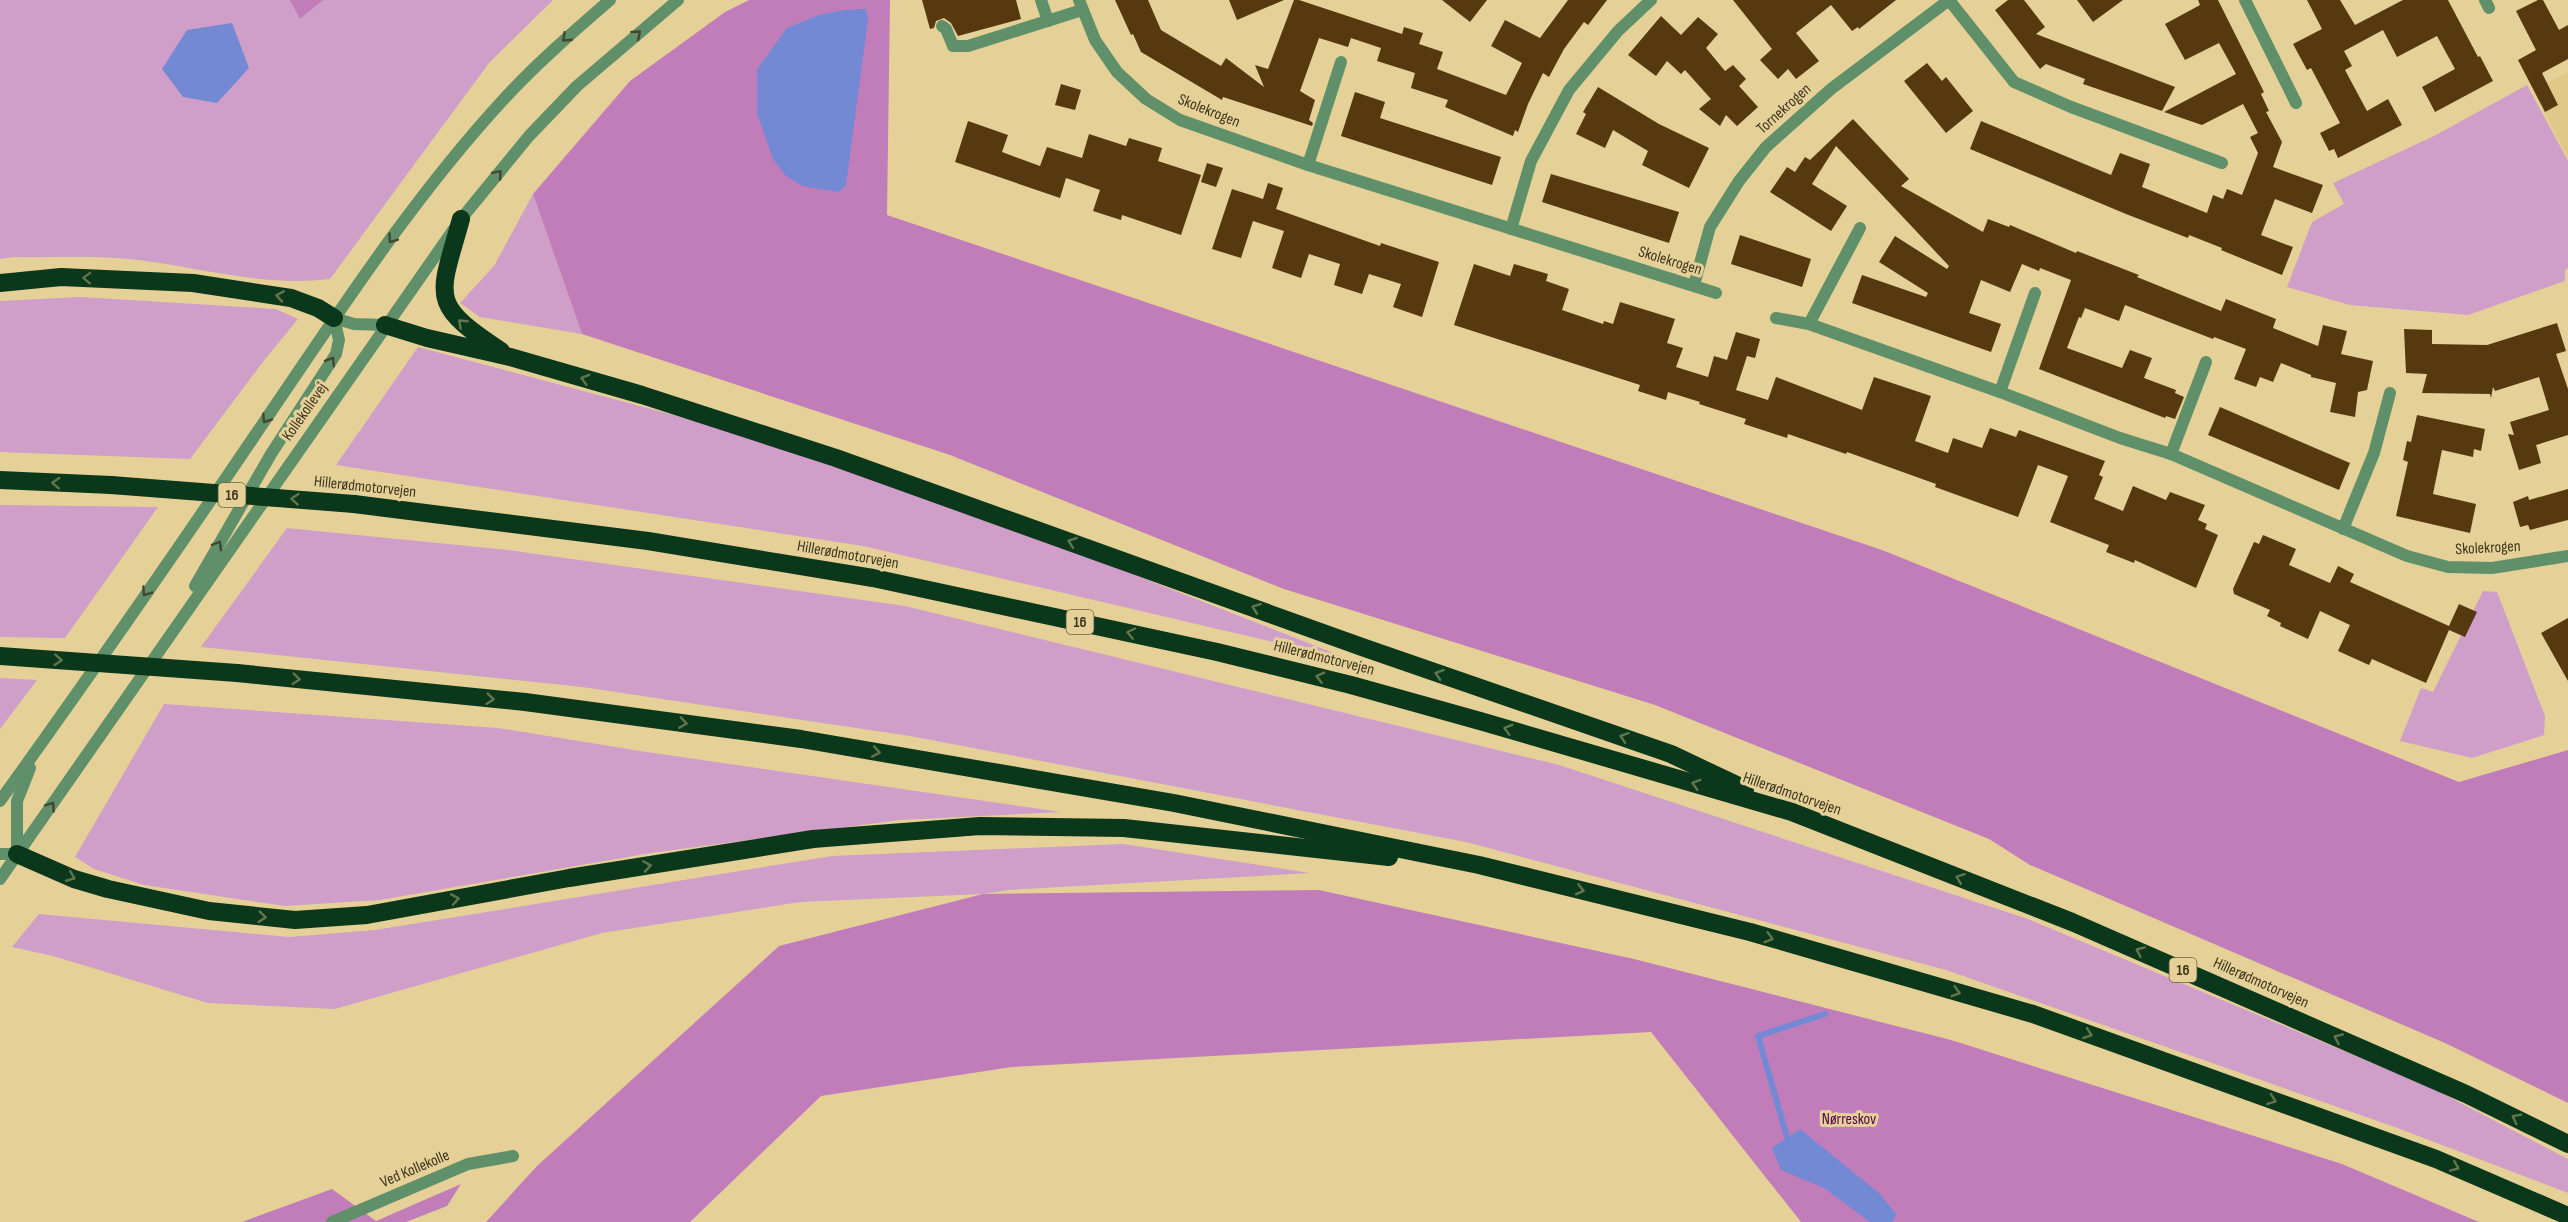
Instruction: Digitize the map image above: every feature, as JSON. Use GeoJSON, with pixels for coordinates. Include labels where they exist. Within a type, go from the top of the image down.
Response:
{"type":"FeatureCollection","features":[{"type":"Feature","properties":{"kind":"highway"},"geometry":{"type":"LineString","coordinates":[[461,219],[443,287],[444,296],[458,321],[510,357]]}},
{"type":"Feature","properties":{"kind":"highway"},"geometry":{"type":"LineString","coordinates":[[0,283],[61,277],[193,283],[291,298],[318,308],[334,318]]}},
{"type":"Feature","properties":{"kind":"highway"},"geometry":{"type":"LineString","coordinates":[[386,325],[427,338],[510,357],[653,399],[967,503],[1362,647],[1671,754],[1792,812]]}},
{"type":"Feature","properties":{"kind":"highway","name":"Hillerødmotorvejen"},"geometry":{"type":"LineString","coordinates":[[0,480],[111,485],[354,504],[648,541],[873,578],[1217,652],[1351,685],[1792,812],[2072,922],[2466,1094],[2568,1144]]}},
{"type":"Feature","properties":{"kind":"highway"},"geometry":{"type":"LineString","coordinates":[[0,656],[237,673],[525,702],[801,739],[1174,803],[1479,865],[1750,932],[2033,1014],[2436,1159],[2568,1216]]}},
{"type":"Feature","properties":{"kind":"highway"},"geometry":{"type":"LineString","coordinates":[[9,854],[74,879],[108,889],[209,911],[295,920],[367,915],[569,878],[813,839],[980,826],[1124,828],[1479,865]]}},
{"type":"Feature","properties":{"kind":"street","name":"Kollekollevej"},"geometry":{"type":"LineString","coordinates":[[0,801],[40,747],[334,318],[427,191],[495,109],[537,66],[610,0]]}},
{"type":"Feature","properties":{"kind":"street","name":"Kollekollevej"},"geometry":{"type":"LineString","coordinates":[[0,879],[9,854],[158,651],[461,219],[529,136],[577,86],[678,0]]}},
{"type":"Feature","properties":{"kind":"street"},"geometry":{"type":"LineString","coordinates":[[1041,0],[1048,21]]}},
{"type":"Feature","properties":{"kind":"street"},"geometry":{"type":"LineString","coordinates":[[1510,229],[1531,161],[1569,90],[1618,31],[1652,0]]}},
{"type":"Feature","properties":{"kind":"street","name":"Tornekrogen"},"geometry":{"type":"LineString","coordinates":[[1694,285],[1710,227],[1739,181],[1766,147],[1831,89],[1949,0],[2014,82],[2071,107],[2222,163]]}},
{"type":"Feature","properties":{"kind":"street"},"geometry":{"type":"LineString","coordinates":[[2245,0],[2296,103]]}},
{"type":"Feature","properties":{"kind":"street"},"geometry":{"type":"LineString","coordinates":[[942,26],[953,46],[968,46],[1048,21],[1081,5]]}},
{"type":"Feature","properties":{"kind":"street","name":"Skolekrogen"},"geometry":{"type":"LineString","coordinates":[[1081,5],[1095,40],[1112,64],[1146,99],[1180,120],[1308,165],[1716,293]]}},
{"type":"Feature","properties":{"kind":"street"},"geometry":{"type":"LineString","coordinates":[[1308,165],[1341,62]]}},
{"type":"Feature","properties":{"kind":"street"},"geometry":{"type":"LineString","coordinates":[[1809,324],[1860,228]]}},
{"type":"Feature","properties":{"kind":"street"},"geometry":{"type":"LineString","coordinates":[[2000,392],[2035,293]]}},
{"type":"Feature","properties":{"kind":"street"},"geometry":{"type":"LineString","coordinates":[[158,651],[271,454],[336,354],[339,340],[334,318],[354,324],[386,325]]}},
{"type":"Feature","properties":{"kind":"street","name":"Skolekrogen"},"geometry":{"type":"LineString","coordinates":[[1776,318],[1809,324],[2000,392],[2120,438],[2171,454],[2407,556],[2448,567],[2492,568],[2568,556]]}},
{"type":"Feature","properties":{"kind":"street"},"geometry":{"type":"LineString","coordinates":[[2171,454],[2206,362]]}},
{"type":"Feature","properties":{"kind":"street"},"geometry":{"type":"LineString","coordinates":[[2343,529],[2374,453],[2390,393]]}},
{"type":"Feature","properties":{"kind":"street"},"geometry":{"type":"LineString","coordinates":[[9,854],[17,801],[40,747]]}},
{"type":"Feature","properties":{"kind":"street","name":"Ved Kollekolle"},"geometry":{"type":"LineString","coordinates":[[332,1222],[468,1164],[513,1156]]}},
{"type":"Feature","properties":{"kind":"shaded area"},"geometry":{"type":"Polygon","coordinates":[[[0,0],[553,0],[489,63],[330,279],[282,281],[234,276],[123,258],[14,257],[0,259],[0,0]]]}},
{"type":"Feature","properties":{"kind":"shaded area"},"geometry":{"type":"Polygon","coordinates":[[[2568,72],[2568,158],[2533,90],[2568,72]]]}},
{"type":"Feature","properties":{"kind":"shaded area"},"geometry":{"type":"Polygon","coordinates":[[[2527,85],[2568,161],[2568,268],[2565,270],[2565,281],[2468,315],[2350,305],[2287,287],[2312,222],[2344,204],[2333,183],[2434,136],[2527,85]]]}},
{"type":"Feature","properties":{"kind":"shaded area"},"geometry":{"type":"Polygon","coordinates":[[[533,194],[582,334],[480,317],[460,303],[494,266],[533,194]]]}},
{"type":"Feature","properties":{"kind":"shaded area"},"geometry":{"type":"Polygon","coordinates":[[[80,297],[276,309],[298,319],[190,459],[0,452],[0,301],[80,297]]]}},
{"type":"Feature","properties":{"kind":"shaded area"},"geometry":{"type":"Polygon","coordinates":[[[418,347],[836,458],[1354,661],[863,546],[336,465],[418,347]]]}},
{"type":"Feature","properties":{"kind":"shaded area"},"geometry":{"type":"Polygon","coordinates":[[[0,505],[158,507],[65,638],[0,637],[0,505]]]}},
{"type":"Feature","properties":{"kind":"shaded area"},"geometry":{"type":"Polygon","coordinates":[[[287,528],[508,550],[905,606],[1559,765],[2028,919],[2428,1086],[2568,1159],[2568,1193],[2392,1126],[1946,970],[1466,842],[910,736],[582,687],[201,647],[287,528]]]}},
{"type":"Feature","properties":{"kind":"shaded area"},"geometry":{"type":"Polygon","coordinates":[[[2483,591],[2497,592],[2545,716],[2544,735],[2472,758],[2400,741],[2421,688],[2433,692],[2483,591]]]}},
{"type":"Feature","properties":{"kind":"shaded area"},"geometry":{"type":"Polygon","coordinates":[[[0,678],[37,680],[0,729],[0,678]]]}},
{"type":"Feature","properties":{"kind":"shaded area"},"geometry":{"type":"Polygon","coordinates":[[[164,704],[498,728],[1061,812],[900,820],[651,853],[380,900],[285,906],[144,885],[94,869],[75,857],[164,704]]]}},
{"type":"Feature","properties":{"kind":"shaded area"},"geometry":{"type":"Polygon","coordinates":[[[1123,844],[1310,873],[1009,890],[983,894],[800,902],[602,933],[335,1009],[208,1003],[53,956],[12,947],[39,914],[289,937],[375,930],[832,856],[1123,844]]]}},
{"type":"Feature","properties":{"kind":"green space"},"geometry":{"type":"Polygon","coordinates":[[[290,0],[323,0],[300,19],[290,0]]]}},
{"type":"Feature","properties":{"kind":"green space"},"geometry":{"type":"Polygon","coordinates":[[[749,0],[890,0],[887,215],[1882,550],[2459,782],[2568,750],[2568,1103],[2445,1043],[2030,865],[1989,839],[1655,705],[1284,589],[950,455],[582,334],[533,194],[630,81],[725,12],[749,0]]]}},
{"type":"Feature","properties":{"kind":"green space","name":"Nørreskov"},"geometry":{"type":"Polygon","coordinates":[[[1319,890],[1634,959],[1951,1040],[2342,1164],[2479,1222],[1801,1222],[1651,1032],[1012,1067],[821,1096],[690,1222],[486,1222],[537,1166],[779,946],[983,894],[1319,890]]]}},
{"type":"Feature","properties":{"kind":"green space"},"geometry":{"type":"Polygon","coordinates":[[[461,1184],[447,1206],[406,1222],[242,1222],[332,1189],[376,1221],[461,1184]]]}},
{"type":"Feature","properties":{"kind":"water"},"geometry":{"type":"Polygon","coordinates":[[[866,9],[868,20],[846,185],[839,192],[802,186],[785,175],[773,159],[757,113],[757,69],[787,28],[819,15],[866,9]]]}},
{"type":"Feature","properties":{"kind":"water"},"geometry":{"type":"Polygon","coordinates":[[[232,23],[249,68],[217,103],[183,97],[162,69],[187,30],[232,23]]]}},
{"type":"Feature","properties":{"kind":"water"},"geometry":{"type":"Polygon","coordinates":[[[1800,1129],[1879,1193],[1897,1215],[1892,1222],[1870,1222],[1824,1188],[1781,1170],[1772,1148],[1800,1129]]]}},
{"type":"Feature","properties":{"kind":"building"},"geometry":{"type":"Polygon","coordinates":[[[922,0],[1016,0],[1021,19],[958,36],[951,23],[944,18],[936,21],[934,28],[930,29],[922,0]]]}},
{"type":"Feature","properties":{"kind":"building"},"geometry":{"type":"Polygon","coordinates":[[[1115,0],[1148,0],[1161,30],[1221,66],[1226,58],[1264,87],[1255,65],[1268,69],[1294,0],[1299,0],[1402,34],[1404,27],[1423,33],[1419,44],[1443,52],[1437,69],[1506,95],[1522,63],[1491,46],[1505,20],[1540,38],[1568,0],[1607,0],[1588,25],[1584,22],[1564,49],[1549,77],[1543,73],[1518,132],[1515,130],[1513,136],[1445,107],[1448,100],[1411,88],[1415,73],[1377,61],[1381,48],[1351,38],[1348,47],[1319,38],[1300,91],[1315,100],[1309,120],[1313,123],[1312,126],[1223,97],[1222,100],[1141,52],[1115,0]]]}},
{"type":"Feature","properties":{"kind":"building"},"geometry":{"type":"Polygon","coordinates":[[[1229,0],[1284,0],[1237,20],[1229,0]]]}},
{"type":"Feature","properties":{"kind":"building"},"geometry":{"type":"Polygon","coordinates":[[[1442,0],[1487,0],[1470,22],[1442,0]]]}},
{"type":"Feature","properties":{"kind":"building"},"geometry":{"type":"Polygon","coordinates":[[[1733,0],[1896,0],[1859,29],[1858,27],[1852,31],[1831,5],[1796,33],[1819,61],[1796,79],[1788,69],[1778,79],[1760,60],[1772,49],[1733,0]]]}},
{"type":"Feature","properties":{"kind":"building"},"geometry":{"type":"Polygon","coordinates":[[[2008,0],[2024,0],[2045,27],[2036,34],[2175,87],[2162,111],[2083,84],[2085,79],[2046,64],[2040,69],[1995,10],[2008,0]]]}},
{"type":"Feature","properties":{"kind":"building"},"geometry":{"type":"Polygon","coordinates":[[[2077,0],[2123,0],[2093,22],[2077,0]]]}},
{"type":"Feature","properties":{"kind":"building"},"geometry":{"type":"Polygon","coordinates":[[[2198,0],[2218,0],[2264,92],[2261,94],[2269,111],[2266,112],[2282,142],[2273,167],[2323,185],[2312,213],[2275,199],[2261,235],[2293,247],[2282,275],[2221,250],[2222,248],[2189,235],[2188,238],[2126,214],[1970,149],[1981,121],[2111,175],[2120,153],[2150,164],[2142,187],[2207,213],[2213,195],[2223,199],[2227,189],[2242,195],[2258,153],[2250,137],[2258,133],[2243,104],[2202,125],[2164,112],[2236,74],[2219,43],[2185,60],[2165,24],[2200,5],[2198,0]]]}},
{"type":"Feature","properties":{"kind":"building"},"geometry":{"type":"Polygon","coordinates":[[[2307,0],[2340,0],[2355,25],[2403,0],[2448,0],[2493,81],[2435,112],[2422,87],[2455,69],[2437,36],[2397,57],[2383,30],[2344,51],[2352,66],[2345,70],[2367,111],[2388,99],[2402,125],[2338,158],[2334,149],[2329,151],[2320,133],[2340,123],[2311,68],[2307,70],[2293,44],[2322,29],[2307,0]]]}},
{"type":"Feature","properties":{"kind":"building"},"geometry":{"type":"Polygon","coordinates":[[[2538,0],[2543,0],[2559,30],[2568,25],[2568,59],[2542,73],[2558,105],[2545,112],[2518,60],[2536,50],[2516,11],[2538,0]]]}},
{"type":"Feature","properties":{"kind":"building"},"geometry":{"type":"Polygon","coordinates":[[[1661,16],[1681,35],[1698,17],[1718,34],[1706,48],[1725,71],[1733,65],[1746,79],[1739,86],[1758,107],[1737,126],[1726,115],[1720,126],[1699,109],[1711,99],[1685,70],[1681,74],[1667,61],[1656,76],[1628,55],[1661,16]]]}},
{"type":"Feature","properties":{"kind":"building"},"geometry":{"type":"Polygon","coordinates":[[[1927,63],[1942,81],[1946,77],[1973,111],[1946,133],[1904,81],[1927,63]]]}},
{"type":"Feature","properties":{"kind":"building"},"geometry":{"type":"Polygon","coordinates":[[[1061,84],[1081,90],[1075,110],[1055,105],[1061,84]]]}},
{"type":"Feature","properties":{"kind":"building"},"geometry":{"type":"Polygon","coordinates":[[[1598,87],[1659,124],[1709,148],[1689,188],[1642,165],[1648,151],[1613,130],[1605,148],[1576,134],[1586,114],[1583,112],[1598,87]]]}},
{"type":"Feature","properties":{"kind":"building"},"geometry":{"type":"Polygon","coordinates":[[[1355,92],[1385,102],[1380,118],[1501,157],[1492,185],[1341,136],[1355,92]]]}},
{"type":"Feature","properties":{"kind":"building"},"geometry":{"type":"Polygon","coordinates":[[[1853,119],[1909,179],[1901,186],[1983,232],[1988,219],[2009,227],[2010,225],[2076,253],[2077,251],[2139,275],[2137,277],[2221,311],[2226,299],[2276,319],[2273,328],[2318,346],[2323,325],[2347,331],[2341,354],[2373,361],[2367,390],[2358,392],[2355,417],[2330,412],[2336,383],[2311,377],[2311,375],[2281,363],[2273,382],[2260,377],[2256,387],[2234,379],[2246,349],[2214,337],[2213,339],[2125,305],[2119,321],[2085,308],[2067,348],[2122,368],[2130,350],[2152,358],[2144,378],[2176,390],[2175,393],[2184,397],[2175,419],[2166,416],[2165,418],[2039,369],[2071,280],[2040,268],[2039,271],[2022,264],[2010,292],[1981,280],[1969,313],[2001,324],[1991,352],[1852,303],[1862,275],[1926,297],[1928,293],[1879,262],[1895,236],[1947,269],[1949,266],[1836,146],[1812,184],[1847,206],[1831,231],[1770,192],[1787,167],[1795,172],[1805,157],[1810,160],[1853,119]]]}},
{"type":"Feature","properties":{"kind":"building"},"geometry":{"type":"Polygon","coordinates":[[[968,121],[1008,135],[1002,152],[1040,166],[1047,147],[1082,158],[1089,134],[1126,146],[1129,138],[1162,148],[1158,161],[1201,175],[1181,235],[1122,215],[1121,220],[1093,211],[1100,190],[1066,178],[1060,198],[955,162],[968,121]]]}},
{"type":"Feature","properties":{"kind":"building"},"geometry":{"type":"Polygon","coordinates":[[[1207,163],[1223,168],[1216,187],[1201,182],[1207,163]]]}},
{"type":"Feature","properties":{"kind":"building"},"geometry":{"type":"Polygon","coordinates":[[[1551,174],[1679,212],[1669,243],[1542,202],[1551,174]]]}},
{"type":"Feature","properties":{"kind":"building"},"geometry":{"type":"Polygon","coordinates":[[[1268,183],[1283,188],[1276,209],[1380,246],[1381,243],[1439,262],[1422,317],[1393,307],[1401,284],[1369,274],[1362,294],[1334,285],[1340,264],[1309,254],[1301,278],[1272,268],[1284,231],[1253,221],[1241,258],[1212,249],[1232,189],[1263,199],[1268,183]]]}},
{"type":"Feature","properties":{"kind":"building"},"geometry":{"type":"Polygon","coordinates":[[[1740,235],[1811,259],[1802,287],[1731,264],[1740,235]]]}},
{"type":"Feature","properties":{"kind":"building"},"geometry":{"type":"Polygon","coordinates":[[[1474,264],[1510,276],[1514,264],[1548,274],[1546,281],[1569,289],[1562,310],[1603,324],[1604,321],[1613,324],[1620,302],[1675,319],[1667,343],[1683,348],[1676,367],[1708,377],[1714,356],[1727,360],[1736,332],[1760,339],[1755,358],[1747,356],[1736,390],[1768,400],[1776,377],[1862,410],[1874,377],[1931,396],[1915,441],[1948,453],[1953,438],[1982,448],[1990,428],[2016,437],[2019,430],[2105,461],[2099,475],[2103,477],[2094,499],[2123,511],[2133,486],[2166,500],[2170,492],[2205,505],[2198,520],[2207,524],[2205,529],[2218,535],[2196,588],[2135,560],[2134,563],[2106,552],[2109,545],[2050,522],[2068,476],[2038,465],[2018,517],[1847,452],[1846,454],[1788,434],[1787,438],[1744,424],[1746,419],[1668,392],[1666,400],[1638,391],[1640,385],[1454,325],[1474,264]]]}},
{"type":"Feature","properties":{"kind":"building"},"geometry":{"type":"Polygon","coordinates":[[[2557,323],[2566,351],[2556,354],[2568,389],[2568,435],[2536,445],[2541,463],[2519,470],[2508,434],[2514,435],[2510,422],[2549,410],[2539,377],[2495,391],[2493,387],[2491,398],[2490,394],[2422,393],[2427,374],[2406,373],[2404,329],[2432,330],[2432,344],[2487,345],[2557,323]]]}},
{"type":"Feature","properties":{"kind":"building"},"geometry":{"type":"Polygon","coordinates":[[[2220,407],[2350,463],[2339,490],[2208,435],[2220,407]]]}},
{"type":"Feature","properties":{"kind":"building"},"geometry":{"type":"Polygon","coordinates":[[[2417,415],[2485,429],[2481,451],[2474,449],[2473,457],[2442,450],[2433,494],[2476,504],[2470,533],[2396,516],[2408,462],[2403,460],[2407,441],[2411,442],[2417,415]]]}},
{"type":"Feature","properties":{"kind":"building"},"geometry":{"type":"Polygon","coordinates":[[[2568,489],[2568,520],[2530,530],[2528,525],[2520,527],[2513,502],[2528,496],[2529,500],[2568,489]]]}},
{"type":"Feature","properties":{"kind":"building"},"geometry":{"type":"Polygon","coordinates":[[[2263,535],[2296,549],[2289,565],[2330,583],[2338,566],[2354,574],[2350,582],[2449,626],[2459,604],[2477,612],[2465,637],[2449,630],[2426,683],[2372,659],[2369,665],[2338,651],[2350,625],[2320,611],[2308,639],[2280,626],[2281,623],[2267,616],[2270,610],[2234,594],[2233,589],[2254,542],[2259,544],[2263,535]]]}},
{"type":"Feature","properties":{"kind":"building"},"geometry":{"type":"Polygon","coordinates":[[[2568,618],[2568,681],[2541,633],[2568,618]]]}},
{"type":"Feature","properties":{"kind":"waterway"},"geometry":{"type":"LineString","coordinates":[[1787,1137],[1758,1036],[1825,1014]]}}]}
